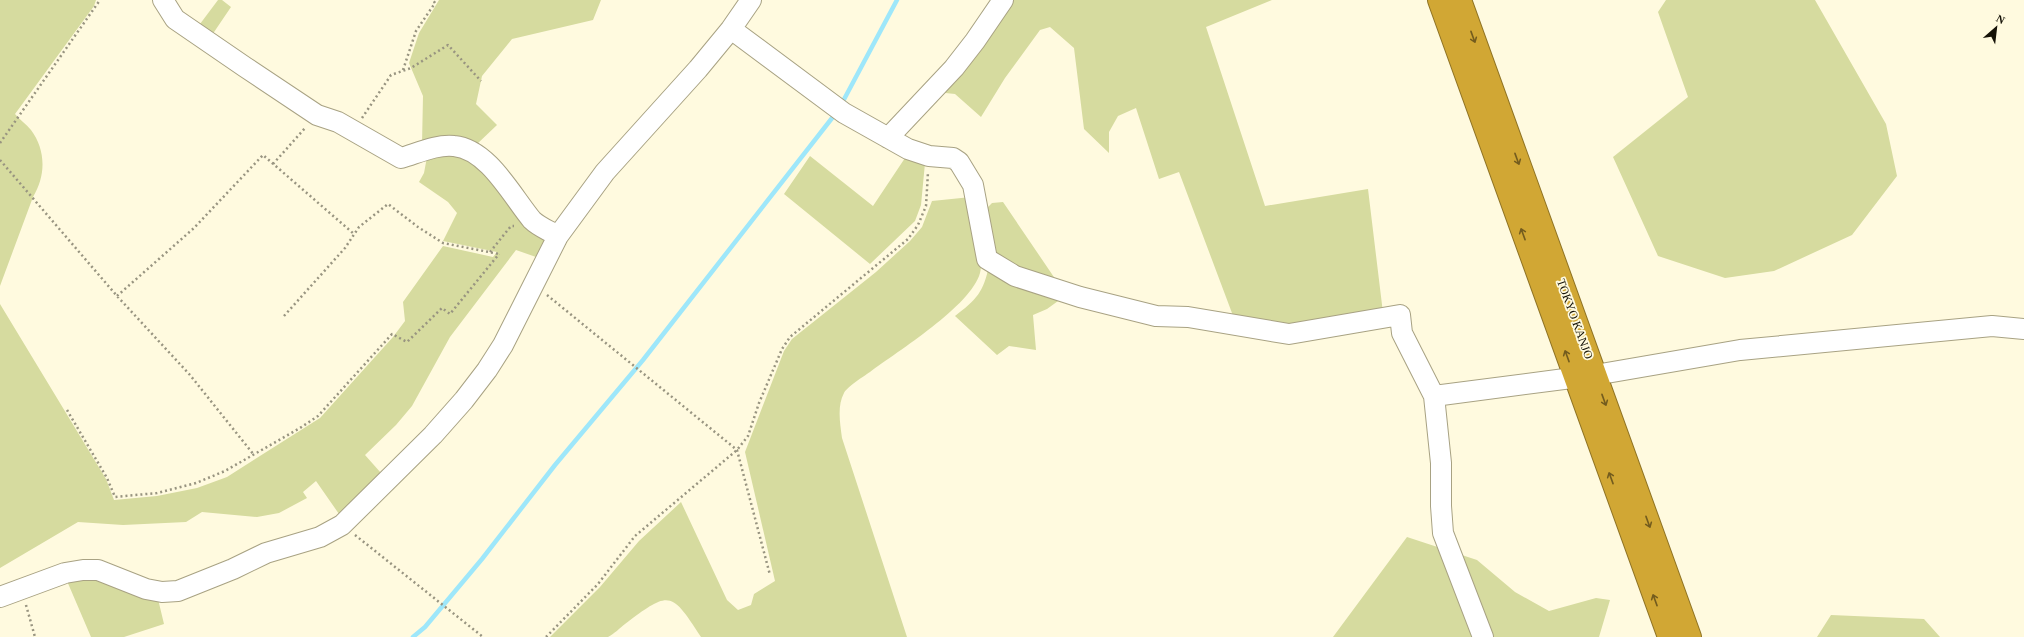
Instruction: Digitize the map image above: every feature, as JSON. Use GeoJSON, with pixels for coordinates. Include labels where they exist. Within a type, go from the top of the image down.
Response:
{"type":"FeatureCollection","features":[{"type":"Feature","properties":{"kind":"highway","name":"TOKYO KANJO"},"geometry":{"type":"LineString","coordinates":[[1439,0],[1584,375],[1690,637]]}},
{"type":"Feature","properties":{"kind":"highway","name":"TOKYO KANJO"},"geometry":{"type":"LineString","coordinates":[[1460,0],[1669,637]]}},
{"type":"Feature","properties":{"kind":"street"},"geometry":{"type":"LineString","coordinates":[[162,0],[175,19],[195,34],[317,115],[338,122],[354,130],[375,144],[401,158],[438,146],[455,146],[470,150],[480,157],[510,190],[534,221],[558,236]]}},
{"type":"Feature","properties":{"kind":"street"},"geometry":{"type":"LineString","coordinates":[[0,597],[65,573],[83,570],[98,570],[146,589],[162,592],[178,591],[233,570],[266,553],[320,537],[342,525],[434,435],[464,400],[487,370],[502,345],[558,236],[605,172],[653,121],[731,29],[751,0]]}},
{"type":"Feature","properties":{"kind":"street"},"geometry":{"type":"LineString","coordinates":[[888,138],[954,68],[975,41],[1003,0]]}},
{"type":"Feature","properties":{"kind":"street"},"geometry":{"type":"LineString","coordinates":[[731,29],[838,108],[888,138],[908,149],[929,156],[953,158],[959,162],[973,185],[987,259],[1015,276],[1118,308],[1156,316],[1188,317],[1289,334],[1400,316],[1402,333],[1434,396],[1441,463],[1441,506],[1443,533],[1483,637]]}},
{"type":"Feature","properties":{"kind":"street"},"geometry":{"type":"LineString","coordinates":[[1434,396],[1764,348],[1992,326],[2024,329]]}},
{"type":"Feature","properties":{"kind":"path"},"geometry":{"type":"LineString","coordinates":[[0,143],[100,0]]}},
{"type":"Feature","properties":{"kind":"path"},"geometry":{"type":"LineString","coordinates":[[403,70],[416,31],[435,3],[433,0]]}},
{"type":"Feature","properties":{"kind":"path"},"geometry":{"type":"LineString","coordinates":[[354,130],[391,75],[448,45],[481,81]]}},
{"type":"Feature","properties":{"kind":"path"},"geometry":{"type":"LineString","coordinates":[[273,164],[317,115]]}},
{"type":"Feature","properties":{"kind":"path"},"geometry":{"type":"LineString","coordinates":[[117,296],[194,228],[263,155],[354,234]]}},
{"type":"Feature","properties":{"kind":"path"},"geometry":{"type":"LineString","coordinates":[[546,637],[598,584],[635,536],[737,450],[748,436],[759,403],[782,349],[790,337],[908,239],[918,225],[926,206],[929,156]]}},
{"type":"Feature","properties":{"kind":"path"},"geometry":{"type":"LineString","coordinates":[[0,160],[117,296],[190,375],[254,455]]}},
{"type":"Feature","properties":{"kind":"path"},"geometry":{"type":"LineString","coordinates":[[67,410],[107,478],[115,497],[157,493],[196,483],[225,471],[318,416],[392,334],[407,342],[442,308],[450,314],[499,254],[443,244],[418,228],[388,204],[359,227],[345,248],[284,316]]}},
{"type":"Feature","properties":{"kind":"path"},"geometry":{"type":"LineString","coordinates":[[490,253],[511,226],[523,225],[530,216]]}},
{"type":"Feature","properties":{"kind":"path"},"geometry":{"type":"LineString","coordinates":[[534,285],[737,450],[770,575]]}},
{"type":"Feature","properties":{"kind":"path"},"geometry":{"type":"LineString","coordinates":[[342,525],[437,602],[483,637]]}},
{"type":"Feature","properties":{"kind":"path"},"geometry":{"type":"LineString","coordinates":[[22,589],[35,637]]}},
{"type":"Feature","properties":{"kind":"green space"},"geometry":{"type":"Polygon","coordinates":[[[0,0],[96,0],[94,6],[15,114],[31,130],[36,138],[42,154],[42,172],[0,286],[0,0]]]}},
{"type":"Feature","properties":{"kind":"green space"},"geometry":{"type":"Polygon","coordinates":[[[218,0],[222,0],[231,7],[210,38],[197,28],[218,0]]]}},
{"type":"Feature","properties":{"kind":"green space"},"geometry":{"type":"Polygon","coordinates":[[[439,0],[601,0],[593,20],[512,39],[482,76],[476,104],[497,125],[476,145],[422,144],[423,96],[409,63],[419,33],[439,0]]]}},
{"type":"Feature","properties":{"kind":"green space"},"geometry":{"type":"Polygon","coordinates":[[[1009,0],[1272,0],[1206,27],[1265,206],[1368,189],[1383,313],[1289,329],[1235,321],[1179,172],[1159,179],[1136,108],[1118,116],[1109,132],[1109,153],[1084,129],[1074,48],[1050,27],[1040,30],[1005,78],[981,117],[955,94],[936,92],[1009,0]]]}},
{"type":"Feature","properties":{"kind":"green space"},"geometry":{"type":"Polygon","coordinates":[[[1666,0],[1815,0],[1886,124],[1897,176],[1852,235],[1774,271],[1725,278],[1658,256],[1613,157],[1688,97],[1658,12],[1666,0]]]}},
{"type":"Feature","properties":{"kind":"green space"},"geometry":{"type":"Polygon","coordinates":[[[441,152],[469,156],[546,237],[536,257],[516,250],[450,337],[412,406],[396,425],[365,455],[381,473],[339,514],[316,481],[303,492],[307,498],[279,513],[257,517],[202,512],[186,522],[123,525],[78,522],[0,568],[0,304],[106,479],[114,500],[157,496],[197,488],[227,477],[320,418],[393,337],[405,321],[403,302],[443,246],[493,257],[497,252],[443,241],[457,213],[448,202],[419,182],[424,173],[427,157],[441,152]]]}},
{"type":"Feature","properties":{"kind":"green space"},"geometry":{"type":"Polygon","coordinates":[[[907,155],[925,163],[921,205],[915,221],[870,264],[784,194],[810,156],[873,206],[907,155]]]}},
{"type":"Feature","properties":{"kind":"green space"},"geometry":{"type":"Polygon","coordinates":[[[971,197],[979,235],[981,256],[980,273],[974,286],[949,313],[932,327],[848,388],[840,403],[840,426],[842,438],[907,637],[701,637],[683,611],[669,600],[661,601],[652,605],[608,637],[550,637],[600,587],[639,541],[681,502],[727,600],[738,610],[751,605],[754,594],[775,581],[745,452],[784,351],[792,339],[876,272],[910,241],[922,227],[932,201],[971,197]]]}},
{"type":"Feature","properties":{"kind":"green space"},"geometry":{"type":"Polygon","coordinates":[[[1003,202],[1060,286],[991,254],[983,212],[992,203],[1003,202]]]}},
{"type":"Feature","properties":{"kind":"green space"},"geometry":{"type":"Polygon","coordinates":[[[989,265],[1065,296],[1047,309],[1033,315],[1036,350],[1009,346],[997,355],[955,316],[974,300],[982,289],[989,265]]]}},
{"type":"Feature","properties":{"kind":"green space"},"geometry":{"type":"Polygon","coordinates":[[[1407,537],[1477,560],[1515,592],[1549,611],[1596,598],[1610,600],[1599,637],[1333,637],[1407,537]]]}},
{"type":"Feature","properties":{"kind":"green space"},"geometry":{"type":"Polygon","coordinates":[[[96,578],[158,599],[164,624],[124,637],[91,637],[67,581],[96,578]]]}},
{"type":"Feature","properties":{"kind":"green space"},"geometry":{"type":"Polygon","coordinates":[[[1831,615],[1924,619],[1940,637],[1817,637],[1831,615]]]}},
{"type":"Feature","properties":{"kind":"waterway"},"geometry":{"type":"LineString","coordinates":[[841,105],[897,0]]}},
{"type":"Feature","properties":{"kind":"waterway"},"geometry":{"type":"LineString","coordinates":[[413,637],[425,627],[482,559],[555,465],[643,360],[836,113]]}}]}
